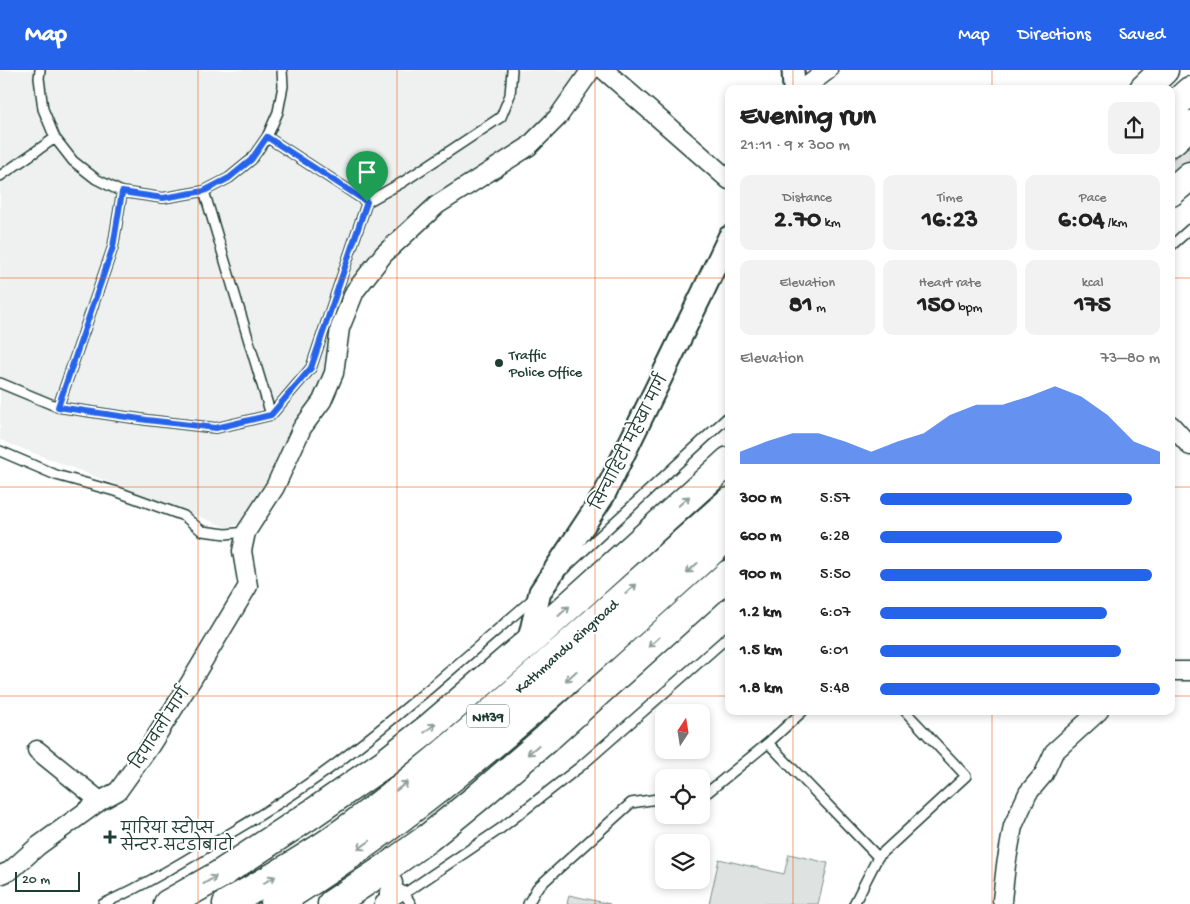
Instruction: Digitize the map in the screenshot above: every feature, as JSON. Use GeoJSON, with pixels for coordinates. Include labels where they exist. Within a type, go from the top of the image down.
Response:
{"type":"FeatureCollection","features":[{"type":"Feature","properties":{"kind":"main road"},"geometry":{"type":"LineString","coordinates":[[1148,85],[1164,70]]}},
{"type":"Feature","properties":{"kind":"main road"},"geometry":{"type":"LineString","coordinates":[[1175,104],[1190,91]]}},
{"type":"Feature","properties":{"kind":"main road"},"geometry":{"type":"LineString","coordinates":[[1175,138],[1190,125]]}},
{"type":"Feature","properties":{"kind":"main road"},"geometry":{"type":"LineString","coordinates":[[1175,189],[1190,176]]}},
{"type":"Feature","properties":{"kind":"main road"},"geometry":{"type":"LineString","coordinates":[[168,904],[265,846],[314,814],[443,717],[528,644],[725,465]]}},
{"type":"Feature","properties":{"kind":"main road","name":"Kathmandu Ringroad"},"geometry":{"type":"LineString","coordinates":[[227,904],[281,873],[330,841],[432,763],[725,506]]}},
{"type":"Feature","properties":{"kind":"main road","name":"Kathmandu Ringroad"},"geometry":{"type":"LineString","coordinates":[[275,904],[409,812],[472,762],[725,540]]}},
{"type":"Feature","properties":{"kind":"main road"},"geometry":{"type":"LineString","coordinates":[[332,904],[394,881],[428,838],[506,774],[725,578]]}},
{"type":"Feature","properties":{"kind":"street"},"geometry":{"type":"LineString","coordinates":[[246,532],[274,488],[302,428],[322,401],[334,374],[340,328],[355,290],[384,254],[437,205],[528,147],[558,117],[591,70]]}},
{"type":"Feature","properties":{"kind":"street"},"geometry":{"type":"LineString","coordinates":[[604,70],[725,176]]}},
{"type":"Feature","properties":{"kind":"street"},"geometry":{"type":"LineString","coordinates":[[793,70],[794,85]]}},
{"type":"Feature","properties":{"kind":"street"},"geometry":{"type":"LineString","coordinates":[[808,85],[828,70]]}},
{"type":"Feature","properties":{"kind":"street","name":"सिन्चाहिटी महेखा मार्ग"},"geometry":{"type":"LineString","coordinates":[[528,644],[540,592],[604,495],[725,245]]}},
{"type":"Feature","properties":{"kind":"street"},"geometry":{"type":"LineString","coordinates":[[1175,429],[1190,446]]}},
{"type":"Feature","properties":{"kind":"street","name":"दिपावली मार्ग"},"geometry":{"type":"LineString","coordinates":[[0,875],[10,871],[38,846],[100,800],[118,791],[150,746],[248,586],[242,551],[246,532]]}},
{"type":"Feature","properties":{"kind":"street"},"geometry":{"type":"LineString","coordinates":[[1175,671],[1190,671]]}},
{"type":"Feature","properties":{"kind":"street"},"geometry":{"type":"LineString","coordinates":[[1003,904],[1006,865],[1013,826],[1028,793],[1044,774],[1054,752],[1095,715]]}},
{"type":"Feature","properties":{"kind":"street"},"geometry":{"type":"LineString","coordinates":[[37,750],[100,800]]}},
{"type":"Feature","properties":{"kind":"street"},"geometry":{"type":"LineString","coordinates":[[384,904],[387,901],[394,881]]}},
{"type":"Feature","properties":{"kind":"lane"},"geometry":{"type":"LineString","coordinates":[[40,70],[39,78],[43,109],[56,138],[73,161],[96,180],[122,192],[163,198],[204,191],[229,178],[251,160],[267,137],[278,112],[283,86],[282,70]]}},
{"type":"Feature","properties":{"kind":"lane"},"geometry":{"type":"LineString","coordinates":[[0,384],[58,407],[216,428],[271,415],[311,368],[367,202],[403,182],[501,117],[510,94],[512,70]]}},
{"type":"Feature","properties":{"kind":"lane"},"geometry":{"type":"LineString","coordinates":[[267,137],[367,202]]}},
{"type":"Feature","properties":{"kind":"lane"},"geometry":{"type":"LineString","coordinates":[[0,176],[56,138]]}},
{"type":"Feature","properties":{"kind":"lane"},"geometry":{"type":"LineString","coordinates":[[204,191],[271,415]]}},
{"type":"Feature","properties":{"kind":"lane"},"geometry":{"type":"LineString","coordinates":[[58,407],[113,247],[122,192]]}},
{"type":"Feature","properties":{"kind":"lane"},"geometry":{"type":"LineString","coordinates":[[1175,242],[1190,229]]}},
{"type":"Feature","properties":{"kind":"lane"},"geometry":{"type":"LineString","coordinates":[[103,904],[147,883],[192,857],[336,764],[416,699],[540,592],[725,420]]}},
{"type":"Feature","properties":{"kind":"lane"},"geometry":{"type":"LineString","coordinates":[[0,451],[56,475],[118,492],[184,516],[202,531],[226,534],[246,532]]}},
{"type":"Feature","properties":{"kind":"lane"},"geometry":{"type":"LineString","coordinates":[[394,881],[500,829],[581,766],[725,640]]}},
{"type":"Feature","properties":{"kind":"lane"},"geometry":{"type":"LineString","coordinates":[[710,790],[799,715]]}},
{"type":"Feature","properties":{"kind":"lane"},"geometry":{"type":"LineString","coordinates":[[854,904],[878,857],[966,776],[909,715]]}},
{"type":"Feature","properties":{"kind":"lane"},"geometry":{"type":"LineString","coordinates":[[768,743],[878,857]]}},
{"type":"Feature","properties":{"kind":"lane"},"geometry":{"type":"LineString","coordinates":[[528,904],[537,888],[631,803],[655,799]]}},
{"type":"Feature","properties":{"kind":"lane"},"geometry":{"type":"LineString","coordinates":[[389,904],[394,881]]}},
{"type":"Feature","properties":{"kind":"lane"},"geometry":{"type":"LineString","coordinates":[[394,881],[411,904]]}},
{"type":"Feature","properties":{"kind":"shaded area"},"geometry":{"type":"Polygon","coordinates":[[[0,70],[584,70],[554,115],[362,276],[339,359],[242,524],[226,527],[0,440],[0,70]]]}},
{"type":"Feature","properties":{"kind":"shaded area"},"geometry":{"type":"Polygon","coordinates":[[[1190,144],[1190,163],[1175,176],[1175,157],[1190,144]]]}},
{"type":"Feature","properties":{"kind":"shaded area"},"geometry":{"type":"Polygon","coordinates":[[[789,854],[828,863],[818,904],[709,904],[719,859],[784,874],[789,854]]]}},
{"type":"Feature","properties":{"kind":"shaded area"},"geometry":{"type":"Polygon","coordinates":[[[569,895],[610,904],[567,904],[569,895]]]}},
{"type":"Feature","properties":{"kind":"place","name":"Traffic Police Office"},"geometry":{"type":"Point","coordinates":[499,363]}},
{"type":"Feature","properties":{"kind":"place","name":"मारिया स्टोप्स सेन्टर-सटडोबाटो"},"geometry":{"type":"Point","coordinates":[110,837]}},
{"type":"Feature","properties":{"kind":"route"},"geometry":{"type":"LineString","coordinates":[[267,137],[367,202],[311,368],[271,415],[216,428],[58,407],[113,247],[122,192],[163,198],[204,191],[229,178],[251,160],[267,137]]}}]}
